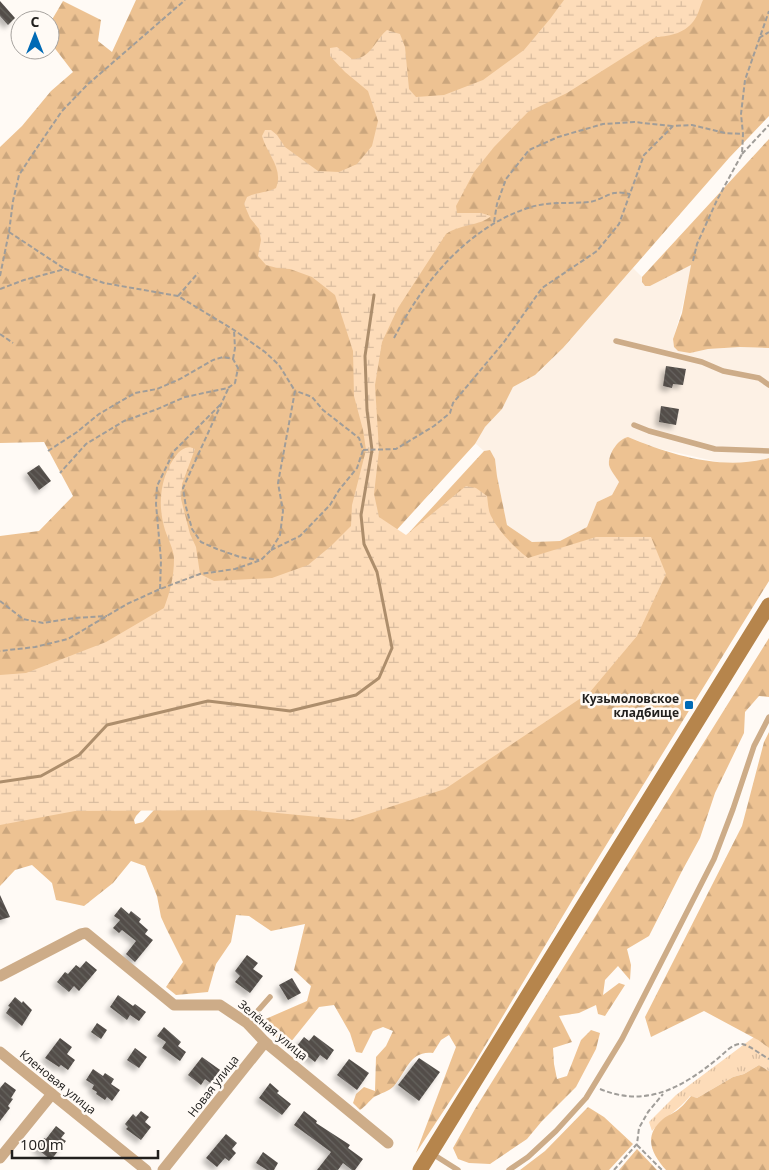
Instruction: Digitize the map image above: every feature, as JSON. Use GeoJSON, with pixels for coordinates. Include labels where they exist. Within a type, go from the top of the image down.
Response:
{"type":"FeatureCollection","features":[{"type":"Feature","properties":{"kind":"main road"},"geometry":{"type":"LineString","coordinates":[[420,1170],[769,605]]}},
{"type":"Feature","properties":{"kind":"street","name":"Зелёная улица"},"geometry":{"type":"LineString","coordinates":[[0,976],[86,933],[174,1005],[220,1005],[247,1023],[265,1042],[388,1143]]}},
{"type":"Feature","properties":{"kind":"street","name":"Новая улица"},"geometry":{"type":"LineString","coordinates":[[163,1170],[265,1042]]}},
{"type":"Feature","properties":{"kind":"street","name":"Кленовая улица"},"geometry":{"type":"LineString","coordinates":[[0,1052],[146,1170]]}},
{"type":"Feature","properties":{"kind":"street"},"geometry":{"type":"LineString","coordinates":[[0,1158],[52,1094]]}},
{"type":"Feature","properties":{"kind":"lane"},"geometry":{"type":"LineString","coordinates":[[616,341],[702,362],[723,371],[759,378],[769,386]]}},
{"type":"Feature","properties":{"kind":"lane"},"geometry":{"type":"LineString","coordinates":[[634,425],[715,449],[769,451]]}},
{"type":"Feature","properties":{"kind":"lane"},"geometry":{"type":"LineString","coordinates":[[509,1170],[528,1157],[556,1131],[586,1098],[622,1039],[714,859],[734,809],[754,746],[769,717]]}},
{"type":"Feature","properties":{"kind":"lane"},"geometry":{"type":"LineString","coordinates":[[247,1023],[270,997]]}},
{"type":"Feature","properties":{"kind":"lane"},"geometry":{"type":"LineString","coordinates":[[431,1153],[458,1170]]}},
{"type":"Feature","properties":{"kind":"path"},"geometry":{"type":"LineString","coordinates":[[0,276],[9,232],[12,201],[19,176],[62,111],[87,85],[185,0]]}},
{"type":"Feature","properties":{"kind":"path"},"geometry":{"type":"LineString","coordinates":[[742,154],[744,80],[769,11]]}},
{"type":"Feature","properties":{"kind":"path"},"geometry":{"type":"LineString","coordinates":[[759,38],[769,32]]}},
{"type":"Feature","properties":{"kind":"path"},"geometry":{"type":"LineString","coordinates":[[494,222],[497,204],[506,179],[529,150],[558,137],[602,124],[634,122],[673,126],[692,125],[725,133],[743,134]]}},
{"type":"Feature","properties":{"kind":"path"},"geometry":{"type":"LineString","coordinates":[[693,261],[698,244],[717,200],[742,154],[769,125]]}},
{"type":"Feature","properties":{"kind":"path"},"geometry":{"type":"LineString","coordinates":[[363,450],[396,449],[434,426],[450,413],[453,403],[504,342],[542,288],[597,251],[619,224],[644,155],[673,126]]}},
{"type":"Feature","properties":{"kind":"path"},"geometry":{"type":"LineString","coordinates":[[394,338],[408,311],[426,286],[466,243],[486,230],[494,222],[529,207],[591,202],[616,193],[630,194]]}},
{"type":"Feature","properties":{"kind":"path"},"geometry":{"type":"LineString","coordinates":[[9,232],[65,269],[104,283],[178,296],[234,330],[265,352],[279,365],[295,391],[312,397],[323,410],[359,438],[363,450],[357,468],[339,490],[330,505],[300,536],[271,550]]}},
{"type":"Feature","properties":{"kind":"path"},"geometry":{"type":"LineString","coordinates":[[0,289],[24,280],[65,269]]}},
{"type":"Feature","properties":{"kind":"path"},"geometry":{"type":"LineString","coordinates":[[178,296],[198,273]]}},
{"type":"Feature","properties":{"kind":"path"},"geometry":{"type":"LineString","coordinates":[[60,473],[86,444],[124,421],[185,397],[228,388],[235,383],[238,368],[233,359],[235,348],[234,330]]}},
{"type":"Feature","properties":{"kind":"path"},"geometry":{"type":"LineString","coordinates":[[0,334],[12,343]]}},
{"type":"Feature","properties":{"kind":"path"},"geometry":{"type":"LineString","coordinates":[[48,451],[77,432],[98,414],[135,394],[157,389],[180,379],[213,360],[223,357],[233,359]]}},
{"type":"Feature","properties":{"kind":"path"},"geometry":{"type":"LineString","coordinates":[[228,388],[183,488],[186,507],[192,529],[201,542],[240,557],[262,560]]}},
{"type":"Feature","properties":{"kind":"path"},"geometry":{"type":"LineString","coordinates":[[0,651],[35,647],[68,639],[160,588],[200,574],[235,569],[262,560],[280,535],[283,511],[278,483],[295,391]]}},
{"type":"Feature","properties":{"kind":"path"},"geometry":{"type":"LineString","coordinates":[[160,588],[161,560],[156,504],[157,486],[174,451],[222,403]]}},
{"type":"Feature","properties":{"kind":"path"},"geometry":{"type":"LineString","coordinates":[[0,601],[22,619],[43,623],[74,618],[109,616]]}},
{"type":"Feature","properties":{"kind":"path"},"geometry":{"type":"LineString","coordinates":[[594,1086],[607,1092],[624,1095],[664,1092],[676,1088],[690,1079],[733,1046],[742,1044],[769,1059]]}},
{"type":"Feature","properties":{"kind":"path"},"geometry":{"type":"LineString","coordinates":[[614,1170],[637,1144],[639,1128],[648,1112],[664,1092]]}},
{"type":"Feature","properties":{"kind":"path"},"geometry":{"type":"LineString","coordinates":[[637,1144],[662,1170]]}},
{"type":"Feature","properties":{"kind":"shaded area"},"geometry":{"type":"Polygon","coordinates":[[[692,264],[673,339],[674,347],[678,351],[740,347],[769,348],[769,458],[752,463],[723,463],[656,448],[628,437],[609,466],[619,482],[612,495],[597,502],[587,527],[560,541],[532,542],[507,525],[495,459],[490,450],[484,451],[475,443],[485,427],[502,409],[513,387],[534,375],[563,348],[633,268],[642,277],[642,282],[645,286],[650,286],[692,264]]]}},
{"type":"Feature","properties":{"kind":"green space"},"geometry":{"type":"Polygon","coordinates":[[[136,0],[651,0],[656,37],[670,34],[699,0],[769,0],[769,116],[729,158],[563,348],[535,375],[513,387],[502,409],[485,427],[475,444],[134,820],[135,824],[143,822],[484,451],[490,450],[495,459],[507,525],[532,542],[560,541],[587,527],[597,502],[612,495],[619,482],[609,465],[609,461],[617,444],[624,438],[628,437],[679,455],[716,462],[751,462],[769,458],[769,581],[576,894],[473,1066],[416,1153],[456,1047],[449,1035],[441,1040],[433,1053],[425,1053],[414,1058],[394,1086],[374,1097],[360,1110],[353,1103],[356,1094],[364,1087],[375,1091],[376,1057],[386,1046],[393,1031],[383,1027],[373,1031],[362,1053],[356,1052],[350,1033],[334,1005],[319,1007],[290,1043],[280,1041],[261,1021],[307,1001],[311,986],[294,970],[305,924],[271,931],[249,916],[236,915],[231,942],[216,964],[208,992],[176,995],[166,987],[183,962],[161,917],[157,896],[145,866],[131,861],[113,883],[84,906],[56,900],[52,883],[32,865],[15,870],[0,886],[0,536],[39,531],[73,496],[44,442],[0,443],[0,147],[22,126],[51,91],[73,72],[60,55],[60,10],[58,10],[63,1],[101,20],[98,41],[112,52],[136,0]]]}},
{"type":"Feature","properties":{"kind":"green space"},"geometry":{"type":"Polygon","coordinates":[[[564,0],[703,0],[695,19],[683,31],[673,35],[656,37],[567,93],[528,112],[494,147],[474,172],[456,206],[457,213],[481,213],[491,216],[481,222],[457,228],[446,234],[398,308],[382,342],[375,385],[379,450],[374,494],[379,517],[406,535],[466,486],[476,488],[487,496],[490,514],[498,528],[528,558],[596,537],[651,537],[666,574],[637,636],[590,692],[445,789],[350,820],[246,810],[75,811],[0,825],[0,675],[26,673],[106,642],[164,608],[171,584],[174,556],[165,530],[161,510],[162,490],[167,471],[180,451],[188,447],[195,449],[182,484],[181,499],[190,534],[196,547],[200,574],[214,581],[272,578],[308,565],[351,526],[352,505],[366,450],[354,396],[353,351],[335,295],[312,277],[290,269],[266,265],[258,256],[261,240],[259,229],[250,218],[244,204],[247,197],[276,188],[278,181],[274,162],[262,136],[265,130],[271,130],[285,147],[318,171],[339,172],[357,164],[372,146],[378,121],[368,91],[345,72],[330,56],[330,48],[337,47],[352,59],[358,58],[364,56],[387,30],[400,34],[405,47],[409,89],[416,97],[444,95],[483,80],[524,50],[564,0]]]}},
{"type":"Feature","properties":{"kind":"green space"},"geometry":{"type":"Polygon","coordinates":[[[769,139],[769,348],[708,349],[690,353],[678,351],[674,347],[673,339],[682,313],[691,265],[650,286],[645,286],[642,282],[642,277],[769,139]]]}},
{"type":"Feature","properties":{"kind":"green space"},"geometry":{"type":"Polygon","coordinates":[[[769,638],[769,697],[759,696],[745,712],[744,733],[715,793],[700,838],[649,936],[627,949],[631,965],[630,980],[618,966],[605,980],[603,995],[619,983],[625,985],[605,1016],[598,1014],[596,1005],[579,1013],[559,1016],[572,1042],[553,1048],[557,1079],[567,1076],[581,1040],[591,1030],[600,1033],[596,1049],[576,1087],[527,1139],[490,1164],[469,1163],[458,1159],[453,1148],[475,1109],[769,638]]]}},
{"type":"Feature","properties":{"kind":"green space"},"geometry":{"type":"Polygon","coordinates":[[[769,732],[769,1048],[758,1040],[704,1011],[651,1037],[645,1017],[742,826],[764,742],[769,732]]]}},
{"type":"Feature","properties":{"kind":"green space"},"geometry":{"type":"Polygon","coordinates":[[[754,1037],[769,1048],[769,1071],[759,1065],[744,1074],[733,1077],[697,1098],[690,1096],[652,1131],[649,1122],[676,1095],[754,1037]]]}},
{"type":"Feature","properties":{"kind":"green space"},"geometry":{"type":"Polygon","coordinates":[[[759,1065],[769,1071],[769,1170],[666,1170],[656,1157],[651,1144],[651,1138],[657,1125],[678,1110],[691,1096],[697,1098],[733,1077],[744,1074],[759,1065]]]}},
{"type":"Feature","properties":{"kind":"green space"},"geometry":{"type":"Polygon","coordinates":[[[588,1107],[604,1117],[633,1144],[609,1170],[520,1170],[545,1151],[588,1107]]]}},
{"type":"Feature","properties":{"kind":"green space"},"geometry":{"type":"Polygon","coordinates":[[[637,1149],[657,1170],[619,1170],[637,1149]]]}},
{"type":"Feature","properties":{"kind":"building"},"geometry":{"type":"Polygon","coordinates":[[[0,1],[10,12],[10,23],[8,25],[0,16],[0,1]]]}},
{"type":"Feature","properties":{"kind":"building"},"geometry":{"type":"Polygon","coordinates":[[[666,366],[686,369],[683,385],[673,384],[672,388],[663,386],[666,366]]]}},
{"type":"Feature","properties":{"kind":"building"},"geometry":{"type":"Polygon","coordinates":[[[661,406],[679,409],[676,425],[659,422],[661,406]]]}},
{"type":"Feature","properties":{"kind":"building"},"geometry":{"type":"Polygon","coordinates":[[[39,465],[51,481],[39,490],[27,473],[39,465]]]}},
{"type":"Feature","properties":{"kind":"building"},"geometry":{"type":"Polygon","coordinates":[[[0,895],[10,917],[0,920],[0,895]]]}},
{"type":"Feature","properties":{"kind":"building"},"geometry":{"type":"Polygon","coordinates":[[[121,907],[129,914],[131,911],[141,919],[139,922],[148,930],[145,934],[153,940],[135,962],[126,954],[136,941],[122,930],[119,933],[113,928],[120,920],[114,916],[121,907]]]}},
{"type":"Feature","properties":{"kind":"building"},"geometry":{"type":"Polygon","coordinates":[[[247,955],[258,963],[253,969],[263,976],[250,993],[235,982],[240,976],[235,971],[247,955]]]}},
{"type":"Feature","properties":{"kind":"building"},"geometry":{"type":"Polygon","coordinates":[[[86,961],[97,970],[79,991],[74,986],[69,992],[57,982],[65,972],[68,974],[76,965],[80,968],[86,961]]]}},
{"type":"Feature","properties":{"kind":"building"},"geometry":{"type":"Polygon","coordinates":[[[292,978],[301,993],[288,1000],[279,985],[292,978]]]}},
{"type":"Feature","properties":{"kind":"building"},"geometry":{"type":"Polygon","coordinates":[[[118,995],[133,1006],[135,1004],[146,1012],[139,1021],[130,1015],[127,1020],[110,1007],[118,995]]]}},
{"type":"Feature","properties":{"kind":"building"},"geometry":{"type":"Polygon","coordinates":[[[15,997],[22,1003],[23,1001],[32,1010],[22,1026],[6,1013],[10,1007],[8,1006],[15,997]]]}},
{"type":"Feature","properties":{"kind":"building"},"geometry":{"type":"Polygon","coordinates":[[[97,1023],[107,1030],[101,1039],[91,1032],[97,1023]]]}},
{"type":"Feature","properties":{"kind":"building"},"geometry":{"type":"Polygon","coordinates":[[[164,1027],[181,1042],[178,1046],[186,1052],[180,1061],[162,1048],[166,1042],[157,1036],[164,1027]]]}},
{"type":"Feature","properties":{"kind":"building"},"geometry":{"type":"Polygon","coordinates":[[[314,1035],[334,1050],[327,1060],[320,1055],[315,1062],[296,1047],[304,1037],[309,1041],[314,1035]]]}},
{"type":"Feature","properties":{"kind":"building"},"geometry":{"type":"Polygon","coordinates":[[[60,1038],[72,1047],[67,1054],[75,1060],[68,1070],[61,1065],[59,1067],[45,1058],[60,1038]]]}},
{"type":"Feature","properties":{"kind":"building"},"geometry":{"type":"Polygon","coordinates":[[[135,1048],[147,1057],[139,1068],[127,1060],[135,1048]]]}},
{"type":"Feature","properties":{"kind":"building"},"geometry":{"type":"Polygon","coordinates":[[[202,1057],[223,1072],[213,1085],[205,1079],[201,1085],[188,1075],[202,1057]]]}},
{"type":"Feature","properties":{"kind":"building"},"geometry":{"type":"Polygon","coordinates":[[[419,1058],[440,1072],[419,1101],[398,1085],[419,1058]]]}},
{"type":"Feature","properties":{"kind":"building"},"geometry":{"type":"Polygon","coordinates":[[[349,1059],[369,1073],[357,1090],[337,1075],[349,1059]]]}},
{"type":"Feature","properties":{"kind":"building"},"geometry":{"type":"Polygon","coordinates":[[[93,1069],[103,1076],[105,1073],[114,1079],[111,1084],[120,1090],[112,1101],[107,1097],[105,1100],[96,1094],[97,1092],[92,1089],[94,1085],[86,1080],[93,1069]]]}},
{"type":"Feature","properties":{"kind":"building"},"geometry":{"type":"Polygon","coordinates":[[[5,1082],[16,1090],[8,1106],[10,1108],[0,1121],[0,1088],[5,1082]]]}},
{"type":"Feature","properties":{"kind":"building"},"geometry":{"type":"Polygon","coordinates":[[[270,1083],[279,1091],[277,1093],[291,1104],[282,1115],[259,1098],[270,1083]]]}},
{"type":"Feature","properties":{"kind":"building"},"geometry":{"type":"Polygon","coordinates":[[[141,1111],[149,1117],[145,1122],[151,1127],[141,1140],[126,1129],[128,1127],[125,1124],[133,1114],[136,1117],[141,1111]]]}},
{"type":"Feature","properties":{"kind":"building"},"geometry":{"type":"Polygon","coordinates":[[[304,1111],[317,1121],[316,1123],[350,1145],[348,1148],[363,1159],[355,1170],[352,1170],[343,1163],[338,1170],[317,1170],[331,1152],[294,1125],[304,1111]]]}},
{"type":"Feature","properties":{"kind":"building"},"geometry":{"type":"Polygon","coordinates":[[[56,1126],[65,1133],[61,1138],[66,1141],[51,1160],[36,1148],[56,1126]]]}},
{"type":"Feature","properties":{"kind":"building"},"geometry":{"type":"Polygon","coordinates":[[[226,1134],[237,1143],[232,1149],[236,1153],[229,1161],[225,1158],[217,1167],[206,1158],[226,1134]]]}},
{"type":"Feature","properties":{"kind":"building"},"geometry":{"type":"Polygon","coordinates":[[[263,1152],[278,1163],[274,1170],[267,1170],[256,1163],[263,1152]]]}},
{"type":"Feature","properties":{"kind":"waterway"},"geometry":{"type":"LineString","coordinates":[[0,782],[41,776],[79,755],[107,725],[208,701],[290,711],[356,695],[379,678],[392,648],[377,572],[364,544],[361,515],[372,450],[367,410],[365,356],[374,295]]}},
{"type":"Feature","properties":{"kind":"place","name":"Кузьмоловское кладбище"},"geometry":{"type":"Point","coordinates":[689,705]}}]}
